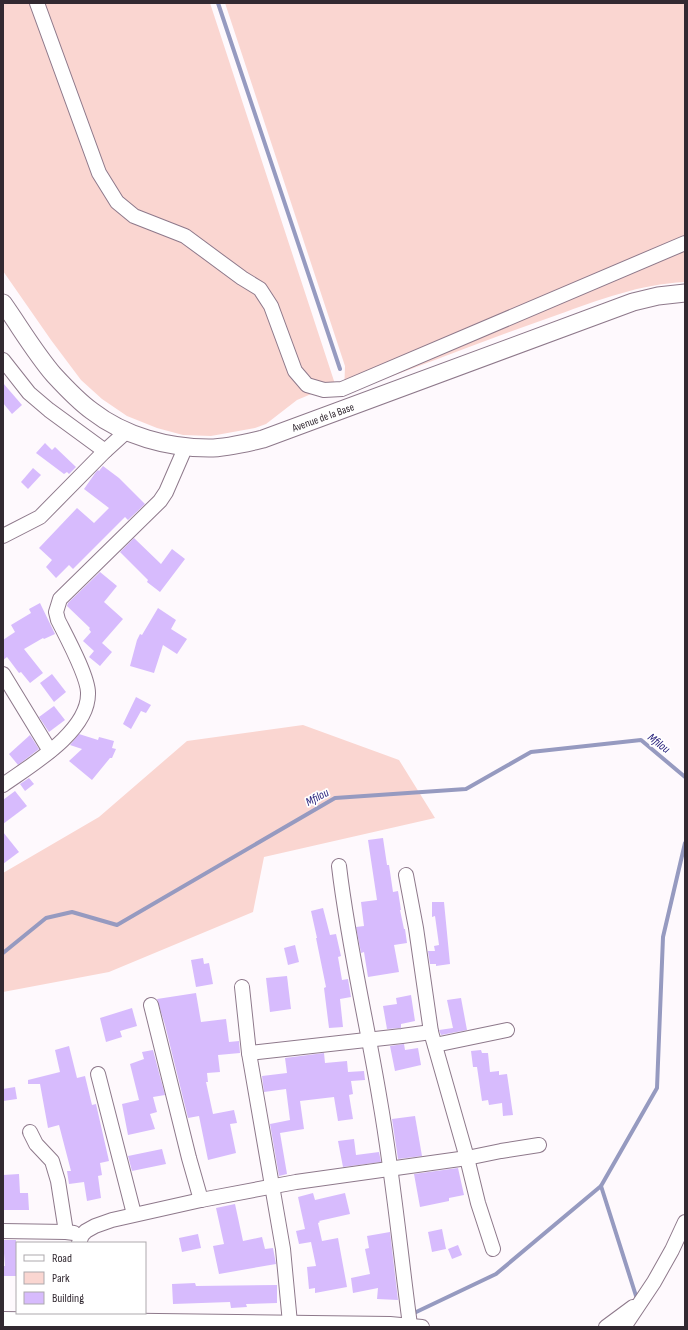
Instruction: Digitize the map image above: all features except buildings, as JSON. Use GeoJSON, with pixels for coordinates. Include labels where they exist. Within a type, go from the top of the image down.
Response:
{"type":"FeatureCollection","features":[{"type":"Feature","properties":{"kind":"main road","name":"Avenue de la Base"},"geometry":{"type":"LineString","coordinates":[[3,303],[48,367],[91,411],[107,422],[127,431],[160,442],[210,448],[263,439],[633,302],[658,296],[685,293]]}},
{"type":"Feature","properties":{"kind":"street"},"geometry":{"type":"LineString","coordinates":[[37,3],[99,173],[117,202],[134,216],[184,236],[242,278],[260,289],[271,306],[295,371],[307,384],[324,390],[342,389],[685,243]]}},
{"type":"Feature","properties":{"kind":"street"},"geometry":{"type":"LineString","coordinates":[[3,360],[29,393],[49,410],[105,451]]}},
{"type":"Feature","properties":{"kind":"street"},"geometry":{"type":"LineString","coordinates":[[3,536],[40,517],[105,451],[127,431]]}},
{"type":"Feature","properties":{"kind":"street"},"geometry":{"type":"LineString","coordinates":[[3,784],[50,751],[81,718],[86,707],[89,693],[80,666],[58,620],[56,612],[60,599],[160,501],[166,492],[186,446]]}},
{"type":"Feature","properties":{"kind":"street"},"geometry":{"type":"LineString","coordinates":[[3,674],[50,751]]}},
{"type":"Feature","properties":{"kind":"street"},"geometry":{"type":"LineString","coordinates":[[3,1319],[416,1326],[370,1039],[350,939],[339,866]]}},
{"type":"Feature","properties":{"kind":"street"},"geometry":{"type":"LineString","coordinates":[[406,876],[416,928],[433,1038],[492,1249]]}},
{"type":"Feature","properties":{"kind":"street"},"geometry":{"type":"LineString","coordinates":[[242,987],[249,1052],[283,1249],[290,1323]]}},
{"type":"Feature","properties":{"kind":"street"},"geometry":{"type":"LineString","coordinates":[[151,1005],[201,1200]]}},
{"type":"Feature","properties":{"kind":"street"},"geometry":{"type":"LineString","coordinates":[[249,1052],[402,1036],[433,1038],[507,1030]]}},
{"type":"Feature","properties":{"kind":"street"},"geometry":{"type":"LineString","coordinates":[[98,1074],[134,1214]]}},
{"type":"Feature","properties":{"kind":"street"},"geometry":{"type":"LineString","coordinates":[[30,1132],[36,1144],[52,1161],[58,1181],[66,1232]]}},
{"type":"Feature","properties":{"kind":"street"},"geometry":{"type":"LineString","coordinates":[[3,1231],[66,1232],[81,1239],[95,1226],[112,1220],[201,1200],[273,1187],[467,1158],[539,1145]]}},
{"type":"Feature","properties":{"kind":"street"},"geometry":{"type":"LineString","coordinates":[[624,1327],[654,1282],[672,1250],[685,1222]]}},
{"type":"Feature","properties":{"kind":"street"},"geometry":{"type":"LineString","coordinates":[[606,1327],[642,1301]]}},
{"type":"Feature","properties":{"kind":"green space"},"geometry":{"type":"Polygon","coordinates":[[[3,3],[210,3],[335,384],[297,400],[266,424],[255,428],[211,436],[183,435],[157,428],[127,416],[102,399],[81,380],[3,271],[3,3]]]}},
{"type":"Feature","properties":{"kind":"green space"},"geometry":{"type":"Polygon","coordinates":[[[225,3],[685,3],[685,282],[668,283],[636,289],[604,298],[503,334],[344,394],[345,366],[225,3]]]}},
{"type":"Feature","properties":{"kind":"green space"},"geometry":{"type":"Polygon","coordinates":[[[303,725],[399,760],[435,818],[264,857],[253,912],[109,972],[3,992],[3,873],[99,817],[187,741],[303,725]]]}},
{"type":"Feature","properties":{"kind":"waterway"},"geometry":{"type":"LineString","coordinates":[[218,3],[340,369]]}},
{"type":"Feature","properties":{"kind":"waterway","name":"Mfilou"},"geometry":{"type":"LineString","coordinates":[[3,953],[46,918],[72,912],[117,925],[335,798],[466,789],[531,752],[641,740],[685,777]]}},
{"type":"Feature","properties":{"kind":"waterway"},"geometry":{"type":"LineString","coordinates":[[412,1314],[496,1274],[601,1186],[657,1088],[663,937],[685,843]]}},
{"type":"Feature","properties":{"kind":"waterway"},"geometry":{"type":"LineString","coordinates":[[601,1186],[637,1299]]}}]}
